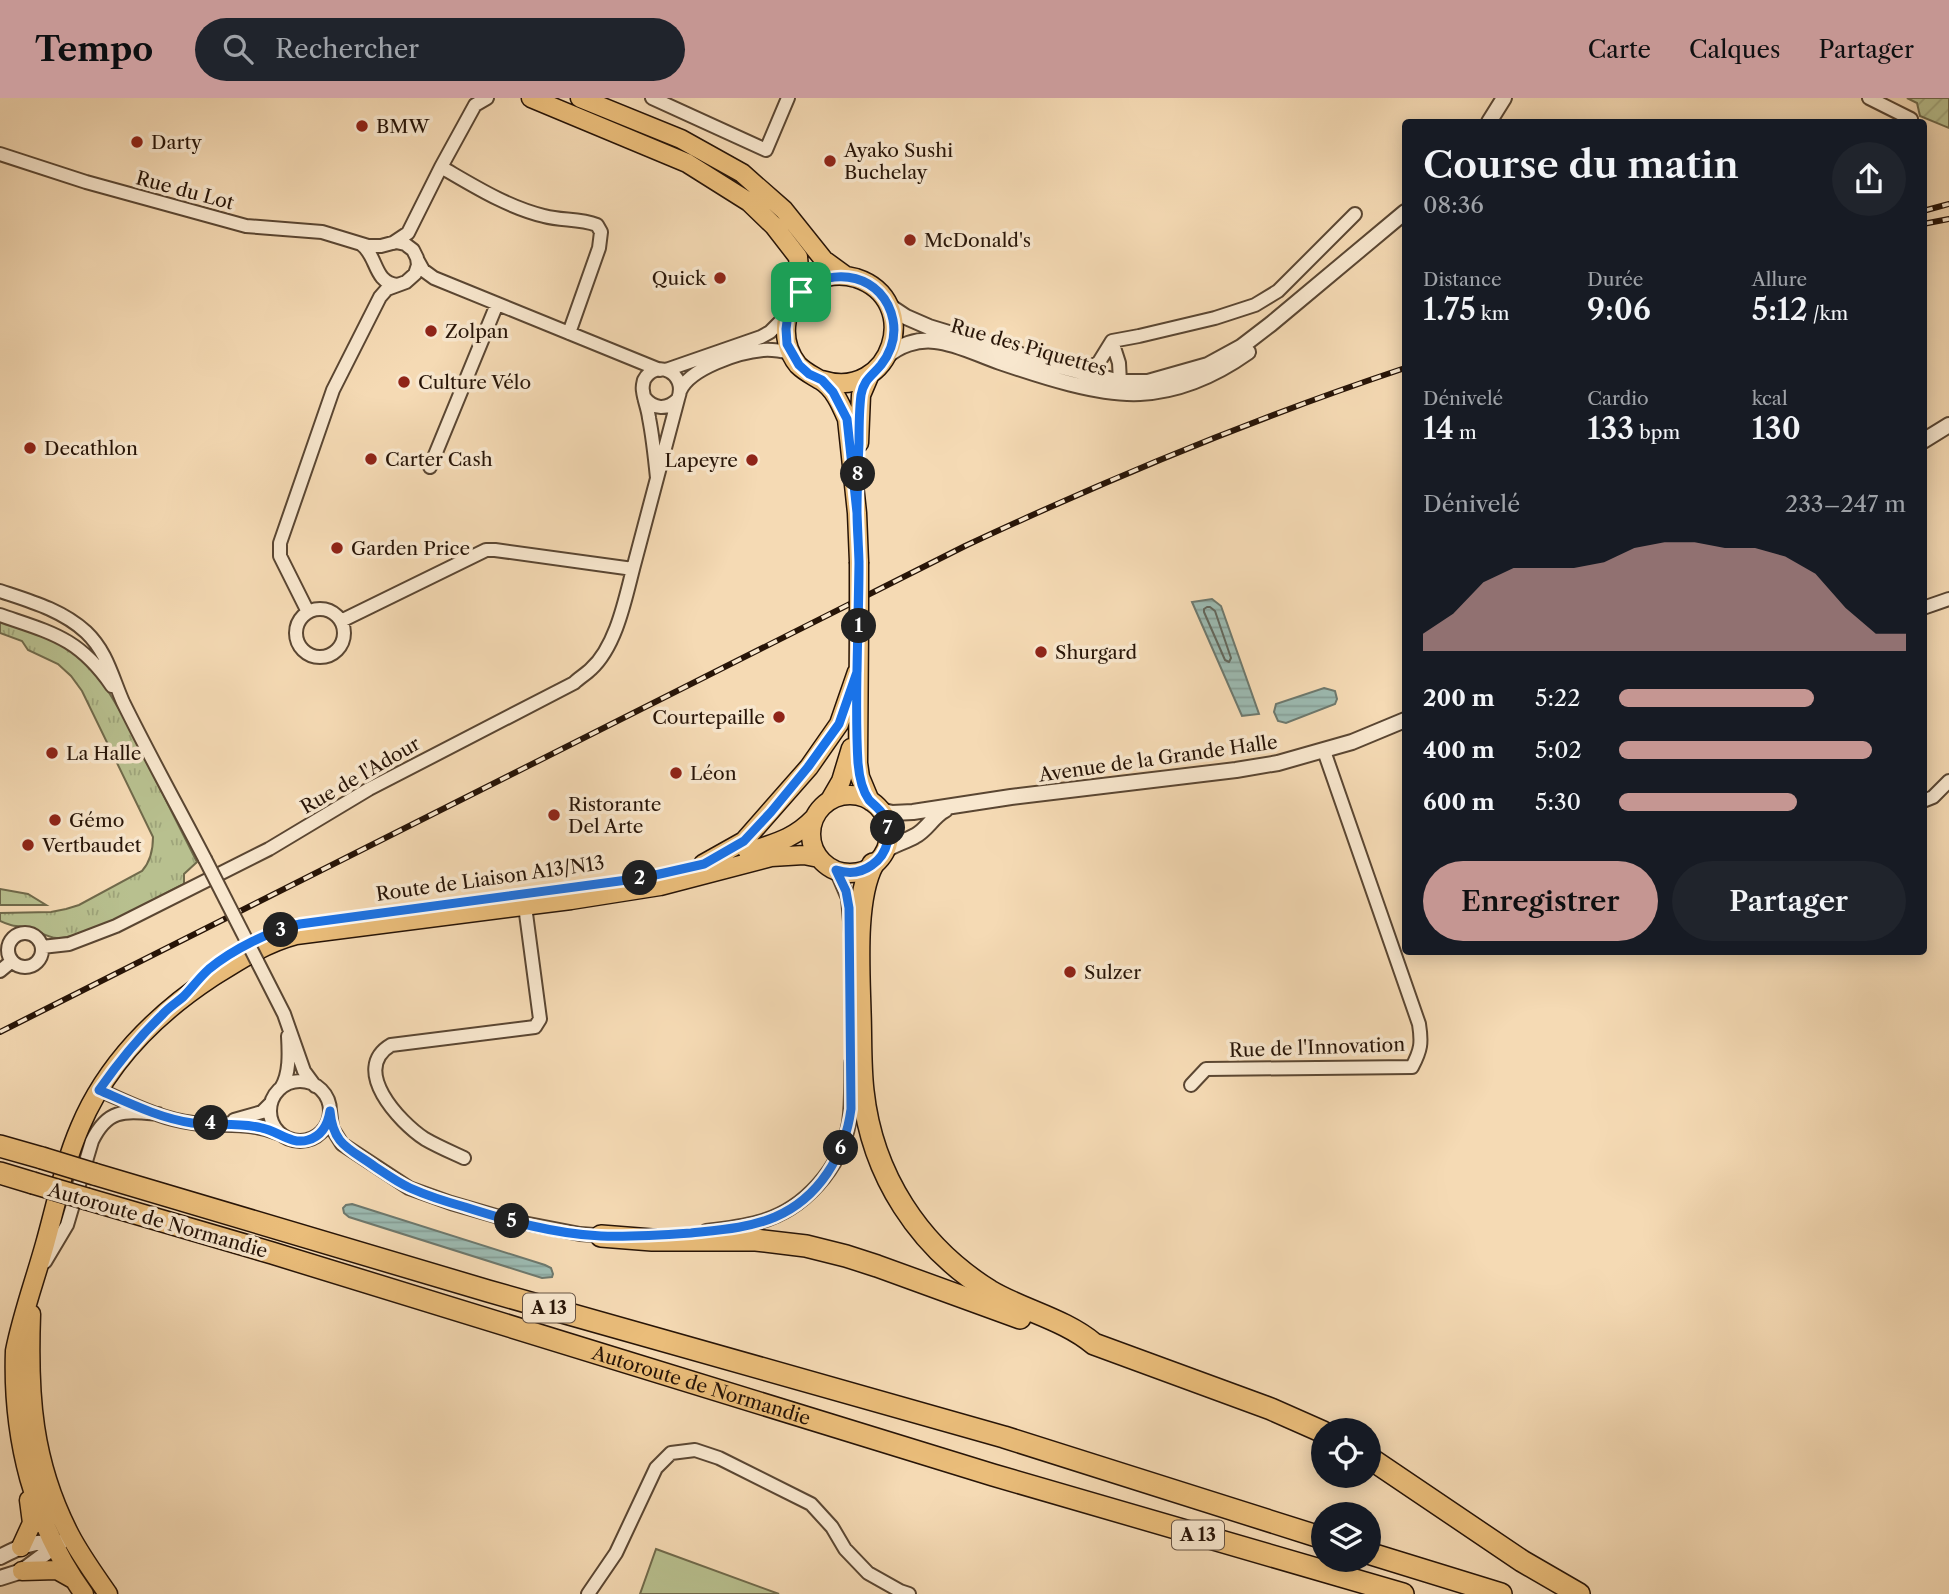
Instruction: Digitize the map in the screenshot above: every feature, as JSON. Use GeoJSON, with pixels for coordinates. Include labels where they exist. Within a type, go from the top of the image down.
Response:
{"type":"FeatureCollection","features":[{"type":"Feature","properties":{"kind":"highway"},"geometry":{"type":"LineString","coordinates":[[878,858],[868,873],[864,888],[860,928],[861,1067],[867,1118],[884,1170],[906,1213],[922,1234],[954,1265],[991,1291],[1079,1331],[1094,1344]]}},
{"type":"Feature","properties":{"kind":"highway","name":"Autoroute de Normandie"},"geometry":{"type":"LineString","coordinates":[[0,1146],[488,1291],[1004,1437],[1311,1534]]}},
{"type":"Feature","properties":{"kind":"highway","name":"Autoroute de Normandie"},"geometry":{"type":"LineString","coordinates":[[0,1173],[285,1257],[993,1475],[1403,1594]]}},
{"type":"Feature","properties":{"kind":"highway"},"geometry":{"type":"LineString","coordinates":[[601,1236],[652,1240],[756,1240],[823,1249],[1094,1344],[1271,1409],[1311,1427]]}},
{"type":"Feature","properties":{"kind":"highway"},"geometry":{"type":"LineString","coordinates":[[1381,1466],[1505,1550],[1579,1594]]}},
{"type":"Feature","properties":{"kind":"highway"},"geometry":{"type":"LineString","coordinates":[[1381,1557],[1501,1594]]}},
{"type":"Feature","properties":{"kind":"main road"},"geometry":{"type":"LineString","coordinates":[[531,98],[687,163],[749,202],[774,226],[798,257],[801,292]]}},
{"type":"Feature","properties":{"kind":"main road"},"geometry":{"type":"LineString","coordinates":[[580,98],[681,139],[742,173],[784,210],[828,264],[846,276]]}},
{"type":"Feature","properties":{"kind":"main road"},"geometry":{"type":"LineString","coordinates":[[822,380],[844,383],[857,380],[870,374],[886,358],[894,331],[892,316],[888,304],[872,286],[862,280],[846,276],[823,278],[813,283],[792,303],[786,334],[791,353],[802,368],[822,380],[837,398],[847,419],[857,513],[859,562],[859,771],[875,805],[886,820],[888,832],[878,858],[857,872],[844,872],[827,865],[819,858],[811,841],[811,827],[814,818],[838,788],[845,771],[857,720]]}},
{"type":"Feature","properties":{"kind":"main road"},"geometry":{"type":"LineString","coordinates":[[857,513],[861,395],[870,374]]}},
{"type":"Feature","properties":{"kind":"main road"},"geometry":{"type":"LineString","coordinates":[[704,864],[744,841],[808,767],[839,724],[857,672]]}},
{"type":"Feature","properties":{"kind":"main road"},"geometry":{"type":"LineString","coordinates":[[830,800],[850,795],[861,797],[875,805]]}},
{"type":"Feature","properties":{"kind":"main road","name":"Route de Liaison A13/N13"},"geometry":{"type":"LineString","coordinates":[[183,997],[206,971],[223,958],[289,926],[615,882],[704,864],[789,838],[800,832],[814,818]]}},
{"type":"Feature","properties":{"kind":"main road","name":"Route de Liaison A13/N13"},"geometry":{"type":"LineString","coordinates":[[34,1283],[72,1148],[99,1090],[140,1037],[164,1012],[236,962],[296,935],[660,886],[771,857],[804,855],[819,858]]}},
{"type":"Feature","properties":{"kind":"main road"},"geometry":{"type":"LineString","coordinates":[[34,1283],[17,1341],[14,1378],[22,1455],[32,1490],[63,1540],[108,1594]]}},
{"type":"Feature","properties":{"kind":"main road"},"geometry":{"type":"LineString","coordinates":[[34,1283],[29,1365],[32,1410],[41,1460],[60,1514],[63,1540],[73,1579]]}},
{"type":"Feature","properties":{"kind":"main road"},"geometry":{"type":"LineString","coordinates":[[21,1547],[32,1523],[28,1504],[32,1490]]}},
{"type":"Feature","properties":{"kind":"main road"},"geometry":{"type":"LineString","coordinates":[[22,1571],[57,1570],[73,1579],[85,1594]]}},
{"type":"Feature","properties":{"kind":"street"},"geometry":{"type":"LineString","coordinates":[[397,285],[388,283],[377,270],[378,254],[412,228],[475,102],[487,98]]}},
{"type":"Feature","properties":{"kind":"street"},"geometry":{"type":"LineString","coordinates":[[652,98],[766,149],[788,98]]}},
{"type":"Feature","properties":{"kind":"street"},"geometry":{"type":"LineString","coordinates":[[1491,119],[1504,98]]}},
{"type":"Feature","properties":{"kind":"street"},"geometry":{"type":"LineString","coordinates":[[1869,98],[1911,119]]}},
{"type":"Feature","properties":{"kind":"street","name":"Rue du Lot"},"geometry":{"type":"LineString","coordinates":[[1,155],[86,183],[246,226],[322,232],[375,246],[390,244]]}},
{"type":"Feature","properties":{"kind":"street"},"geometry":{"type":"LineString","coordinates":[[441,166],[521,210],[551,218],[579,219],[597,225],[601,232],[599,248],[569,333]]}},
{"type":"Feature","properties":{"kind":"street"},"geometry":{"type":"LineString","coordinates":[[1082,373],[1099,362],[1112,341],[1215,318],[1255,305],[1278,291],[1355,214]]}},
{"type":"Feature","properties":{"kind":"street","name":"Rue des Piquettes"},"geometry":{"type":"LineString","coordinates":[[888,304],[906,317],[929,327],[1082,373],[1120,382],[1148,382],[1208,365],[1241,346],[1302,299],[1402,215]]}},
{"type":"Feature","properties":{"kind":"street"},"geometry":{"type":"LineString","coordinates":[[308,612],[280,556],[280,543],[333,390],[380,297],[387,289],[411,279],[416,271],[412,228]]}},
{"type":"Feature","properties":{"kind":"street"},"geometry":{"type":"LineString","coordinates":[[360,243],[370,253],[377,270],[380,297]]}},
{"type":"Feature","properties":{"kind":"street"},"geometry":{"type":"LineString","coordinates":[[390,244],[402,243],[415,256],[423,270],[434,278],[663,370],[677,378],[680,385],[679,395]]}},
{"type":"Feature","properties":{"kind":"street"},"geometry":{"type":"LineString","coordinates":[[411,279],[434,278]]}},
{"type":"Feature","properties":{"kind":"street","name":"Rue des Piquettes"},"geometry":{"type":"LineString","coordinates":[[886,358],[896,349],[908,344],[936,341],[1086,387],[1139,393],[1163,390],[1197,381],[1228,366],[1262,342],[1302,299]]}},
{"type":"Feature","properties":{"kind":"street"},"geometry":{"type":"LineString","coordinates":[[430,467],[497,304]]}},
{"type":"Feature","properties":{"kind":"street"},"geometry":{"type":"LineString","coordinates":[[788,314],[761,337],[648,376],[644,390],[650,404],[659,408],[668,407],[688,379],[698,372],[743,354],[765,350],[791,353]]}},
{"type":"Feature","properties":{"kind":"street"},"geometry":{"type":"LineString","coordinates":[[1107,390],[1120,382],[1119,363],[1112,341]]}},
{"type":"Feature","properties":{"kind":"street"},"geometry":{"type":"LineString","coordinates":[[629,358],[640,376],[644,390],[657,478]]}},
{"type":"Feature","properties":{"kind":"street","name":"Rue de l'Adour"},"geometry":{"type":"LineString","coordinates":[[42,947],[85,939],[269,849],[386,780],[574,683],[593,667],[612,639],[621,616],[679,395]]}},
{"type":"Feature","properties":{"kind":"street"},"geometry":{"type":"LineString","coordinates":[[1927,439],[1949,425]]}},
{"type":"Feature","properties":{"kind":"street"},"geometry":{"type":"LineString","coordinates":[[341,621],[486,550],[633,569]]}},
{"type":"Feature","properties":{"kind":"street"},"geometry":{"type":"LineString","coordinates":[[0,591],[43,606],[62,616],[87,633],[101,650],[123,702],[287,1022],[306,1075],[327,1099],[332,1128],[342,1144],[409,1188],[451,1203],[513,1221],[601,1236],[665,1235],[761,1222],[802,1200],[832,1167],[845,1139],[851,1109],[849,908],[846,891],[836,870]]}},
{"type":"Feature","properties":{"kind":"street"},"geometry":{"type":"LineString","coordinates":[[1927,607],[1949,600]]}},
{"type":"Feature","properties":{"kind":"street"},"geometry":{"type":"LineString","coordinates":[[330,611],[341,621],[344,629],[341,645],[329,656],[313,657],[300,648],[296,640],[297,624],[308,612],[330,611]]}},
{"type":"Feature","properties":{"kind":"street"},"geometry":{"type":"LineString","coordinates":[[0,615],[73,643],[97,666],[123,702]]}},
{"type":"Feature","properties":{"kind":"street","name":"Avenue de la Grande Halle"},"geometry":{"type":"LineString","coordinates":[[875,805],[892,813],[906,813],[1011,797],[1236,770],[1324,751],[1402,721]]}},
{"type":"Feature","properties":{"kind":"street","name":"Rue de l'Innovation"},"geometry":{"type":"LineString","coordinates":[[1191,1085],[1206,1069],[1412,1067],[1420,1052],[1419,1024],[1324,751]]}},
{"type":"Feature","properties":{"kind":"street"},"geometry":{"type":"LineString","coordinates":[[1927,800],[1949,781]]}},
{"type":"Feature","properties":{"kind":"street"},"geometry":{"type":"LineString","coordinates":[[878,858],[900,842],[915,836],[937,815],[953,807]]}},
{"type":"Feature","properties":{"kind":"street"},"geometry":{"type":"LineString","coordinates":[[464,1158],[424,1138],[395,1112],[376,1083],[375,1063],[384,1049],[391,1045],[535,1027],[540,1019],[525,906]]}},
{"type":"Feature","properties":{"kind":"street"},"geometry":{"type":"LineString","coordinates":[[20,933],[32,934],[40,941],[40,958],[32,965],[21,967],[12,961],[9,945],[15,936],[20,933]]}},
{"type":"Feature","properties":{"kind":"street"},"geometry":{"type":"LineString","coordinates":[[0,971],[12,961]]}},
{"type":"Feature","properties":{"kind":"street"},"geometry":{"type":"LineString","coordinates":[[215,1123],[254,1115],[262,1112],[271,1103],[281,1088],[287,1069],[287,1022]]}},
{"type":"Feature","properties":{"kind":"street"},"geometry":{"type":"LineString","coordinates":[[281,1088],[295,1082],[316,1086]]}},
{"type":"Feature","properties":{"kind":"street"},"geometry":{"type":"LineString","coordinates":[[99,1090],[158,1115]]}},
{"type":"Feature","properties":{"kind":"street"},"geometry":{"type":"LineString","coordinates":[[271,1103],[271,1120],[280,1134]]}},
{"type":"Feature","properties":{"kind":"street"},"geometry":{"type":"LineString","coordinates":[[34,1283],[67,1225],[98,1129],[119,1113],[139,1112],[194,1123],[256,1126],[295,1141],[312,1139],[325,1127],[330,1111]]}},
{"type":"Feature","properties":{"kind":"street"},"geometry":{"type":"LineString","coordinates":[[588,1594],[616,1553],[656,1468],[671,1453],[695,1450],[719,1458],[811,1504],[832,1527],[845,1549],[868,1573],[909,1594]]}},
{"type":"Feature","properties":{"kind":"street"},"geometry":{"type":"LineString","coordinates":[[0,1557],[21,1547],[63,1540]]}},
{"type":"Feature","properties":{"kind":"street"},"geometry":{"type":"LineString","coordinates":[[0,1578],[22,1571],[63,1540]]}},
{"type":"Feature","properties":{"kind":"green space"},"geometry":{"type":"Polygon","coordinates":[[[1907,98],[1949,98],[1949,128],[1920,116],[1917,103],[1907,98]]]}},
{"type":"Feature","properties":{"kind":"green space"},"geometry":{"type":"Polygon","coordinates":[[[0,619],[25,627],[76,651],[102,681],[125,719],[197,862],[184,874],[184,884],[103,925],[70,937],[53,938],[30,928],[7,924],[0,921],[0,913],[51,912],[79,905],[142,871],[151,855],[153,837],[82,691],[58,664],[28,650],[22,641],[0,633],[0,619]]]}},
{"type":"Feature","properties":{"kind":"green space"},"geometry":{"type":"Polygon","coordinates":[[[0,889],[28,894],[46,905],[0,905],[0,889]]]}},
{"type":"Feature","properties":{"kind":"green space"},"geometry":{"type":"Polygon","coordinates":[[[656,1549],[779,1594],[640,1594],[656,1549]]]}},
{"type":"Feature","properties":{"kind":"water"},"geometry":{"type":"Polygon","coordinates":[[[1212,599],[1221,606],[1259,714],[1242,716],[1192,602],[1212,599]]]}},
{"type":"Feature","properties":{"kind":"water"},"geometry":{"type":"Polygon","coordinates":[[[1324,688],[1335,691],[1335,704],[1286,723],[1278,721],[1274,712],[1276,704],[1324,688]]]}},
{"type":"Feature","properties":{"kind":"water"},"geometry":{"type":"Polygon","coordinates":[[[352,1204],[545,1265],[551,1268],[552,1277],[542,1278],[349,1217],[343,1208],[352,1204]]]}},
{"type":"Feature","properties":{"kind":"railway"},"geometry":{"type":"LineString","coordinates":[[1927,210],[1949,204]]}},
{"type":"Feature","properties":{"kind":"railway"},"geometry":{"type":"LineString","coordinates":[[1927,223],[1949,219]]}},
{"type":"Feature","properties":{"kind":"railway"},"geometry":{"type":"LineString","coordinates":[[0,1032],[965,546],[1182,451],[1293,407],[1402,369]]}},
{"type":"Feature","properties":{"kind":"place","name":"BMW"},"geometry":{"type":"Point","coordinates":[362,126]}},
{"type":"Feature","properties":{"kind":"place","name":"Darty"},"geometry":{"type":"Point","coordinates":[137,142]}},
{"type":"Feature","properties":{"kind":"place","name":"Ayako Sushi Buchelay"},"geometry":{"type":"Point","coordinates":[830,161]}},
{"type":"Feature","properties":{"kind":"place","name":"McDonald's"},"geometry":{"type":"Point","coordinates":[910,240]}},
{"type":"Feature","properties":{"kind":"place","name":"Quick"},"geometry":{"type":"Point","coordinates":[720,278]}},
{"type":"Feature","properties":{"kind":"place","name":"Zolpan"},"geometry":{"type":"Point","coordinates":[431,331]}},
{"type":"Feature","properties":{"kind":"place","name":"Culture Vélo"},"geometry":{"type":"Point","coordinates":[404,382]}},
{"type":"Feature","properties":{"kind":"place","name":"Decathlon"},"geometry":{"type":"Point","coordinates":[30,448]}},
{"type":"Feature","properties":{"kind":"place","name":"Carter Cash"},"geometry":{"type":"Point","coordinates":[371,459]}},
{"type":"Feature","properties":{"kind":"place","name":"Lapeyre"},"geometry":{"type":"Point","coordinates":[752,460]}},
{"type":"Feature","properties":{"kind":"place","name":"Garden Price"},"geometry":{"type":"Point","coordinates":[337,548]}},
{"type":"Feature","properties":{"kind":"place","name":"Shurgard"},"geometry":{"type":"Point","coordinates":[1041,652]}},
{"type":"Feature","properties":{"kind":"place","name":"Courtepaille"},"geometry":{"type":"Point","coordinates":[779,717]}},
{"type":"Feature","properties":{"kind":"place","name":"La Halle"},"geometry":{"type":"Point","coordinates":[52,753]}},
{"type":"Feature","properties":{"kind":"place","name":"Léon"},"geometry":{"type":"Point","coordinates":[676,773]}},
{"type":"Feature","properties":{"kind":"place","name":"Ristorante Del Arte"},"geometry":{"type":"Point","coordinates":[554,815]}},
{"type":"Feature","properties":{"kind":"place","name":"Gémo"},"geometry":{"type":"Point","coordinates":[55,820]}},
{"type":"Feature","properties":{"kind":"place","name":"Vertbaudet"},"geometry":{"type":"Point","coordinates":[28,845]}},
{"type":"Feature","properties":{"kind":"place","name":"Sulzer"},"geometry":{"type":"Point","coordinates":[1070,972]}},
{"type":"Feature","properties":{"kind":"route"},"geometry":{"type":"LineString","coordinates":[[801,292],[792,303],[788,314],[787,344],[799,365],[822,380],[837,398],[847,419],[851,443],[859,562],[857,672],[839,724],[771,812],[744,841],[704,864],[642,878],[289,926],[240,948],[206,971],[183,997],[140,1037],[99,1090],[158,1115],[194,1123],[256,1126],[295,1141],[312,1139],[319,1134],[327,1124],[330,1111],[332,1128],[342,1144],[409,1188],[483,1213],[580,1234],[665,1235],[729,1229],[761,1222],[790,1209],[824,1178],[845,1139],[851,1109],[851,939],[846,891],[836,870],[853,872],[869,867],[884,851],[888,836],[884,816],[870,801],[860,777],[858,763],[859,562],[857,513],[861,395],[870,374],[890,350],[894,327],[888,304],[872,286],[862,280],[831,276],[816,281],[801,292]]}}]}
